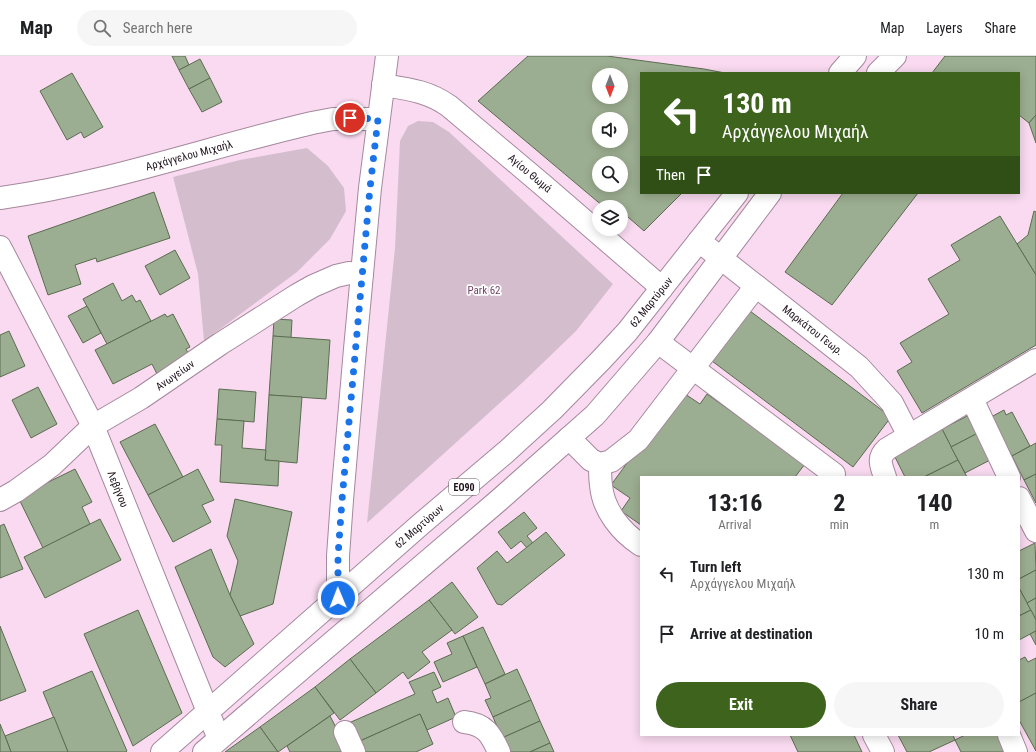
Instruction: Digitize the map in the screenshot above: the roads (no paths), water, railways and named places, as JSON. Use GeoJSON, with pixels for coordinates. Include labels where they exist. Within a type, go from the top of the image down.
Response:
{"type":"FeatureCollection","features":[{"type":"Feature","properties":{"kind":"street"},"geometry":{"type":"LineString","coordinates":[[338,598],[338,556],[342,500],[362,274],[370,188],[387,56]]}},
{"type":"Feature","properties":{"kind":"street"},"geometry":{"type":"LineString","coordinates":[[841,72],[855,56]]}},
{"type":"Feature","properties":{"kind":"street"},"geometry":{"type":"LineString","coordinates":[[879,72],[895,56]]}},
{"type":"Feature","properties":{"kind":"street","name":"Αγίου Θωμά"},"geometry":{"type":"LineString","coordinates":[[383,86],[407,89],[432,95],[449,106],[662,288]]}},
{"type":"Feature","properties":{"kind":"street","name":"Αρχάγγελου Μιχαήλ"},"geometry":{"type":"LineString","coordinates":[[0,198],[46,190],[138,169],[312,123],[333,119],[378,119]]}},
{"type":"Feature","properties":{"kind":"street","name":"62 Μαρτύρων"},"geometry":{"type":"LineString","coordinates":[[162,752],[421,524],[506,452],[552,410],[622,338],[736,194]]}},
{"type":"Feature","properties":{"kind":"street"},"geometry":{"type":"LineString","coordinates":[[212,747],[595,415],[658,342],[769,194]]}},
{"type":"Feature","properties":{"kind":"street","name":"Μαρκάτου Γεωρ."},"geometry":{"type":"LineString","coordinates":[[699,241],[859,366],[892,403],[909,436]]}},
{"type":"Feature","properties":{"kind":"street","name":"Λεβήνου"},"geometry":{"type":"LineString","coordinates":[[0,247],[93,426],[208,712],[212,747]]}},
{"type":"Feature","properties":{"kind":"street","name":"Ανωγείων"},"geometry":{"type":"LineString","coordinates":[[0,500],[16,491],[52,465],[93,426],[141,398],[220,344],[313,286],[336,276],[349,273],[362,274]]}},
{"type":"Feature","properties":{"kind":"street"},"geometry":{"type":"LineString","coordinates":[[569,438],[591,460],[600,464],[611,461],[638,440],[756,286]]}},
{"type":"Feature","properties":{"kind":"street"},"geometry":{"type":"LineString","coordinates":[[658,342],[834,474]]}},
{"type":"Feature","properties":{"kind":"street"},"geometry":{"type":"LineString","coordinates":[[885,476],[880,458],[887,449],[1036,360]]}},
{"type":"Feature","properties":{"kind":"street"},"geometry":{"type":"LineString","coordinates":[[972,399],[1009,476]]}},
{"type":"Feature","properties":{"kind":"street"},"geometry":{"type":"LineString","coordinates":[[600,464],[601,487],[607,505],[616,522],[630,538],[640,544]]}},
{"type":"Feature","properties":{"kind":"street"},"geometry":{"type":"LineString","coordinates":[[1020,500],[1036,531]]}},
{"type":"Feature","properties":{"kind":"street"},"geometry":{"type":"LineString","coordinates":[[464,722],[474,723],[486,730],[492,736],[499,752]]}},
{"type":"Feature","properties":{"kind":"street"},"geometry":{"type":"LineString","coordinates":[[345,732],[354,752]]}},
{"type":"Feature","properties":{"kind":"street"},"geometry":{"type":"LineString","coordinates":[[875,736],[883,752]]}},
{"type":"Feature","properties":{"kind":"street"},"geometry":{"type":"LineString","coordinates":[[1009,736],[1016,752]]}},
{"type":"Feature","properties":{"kind":"park label","name":"Park 62"},"geometry":{"type":"Point","coordinates":[484,290]}}]}
